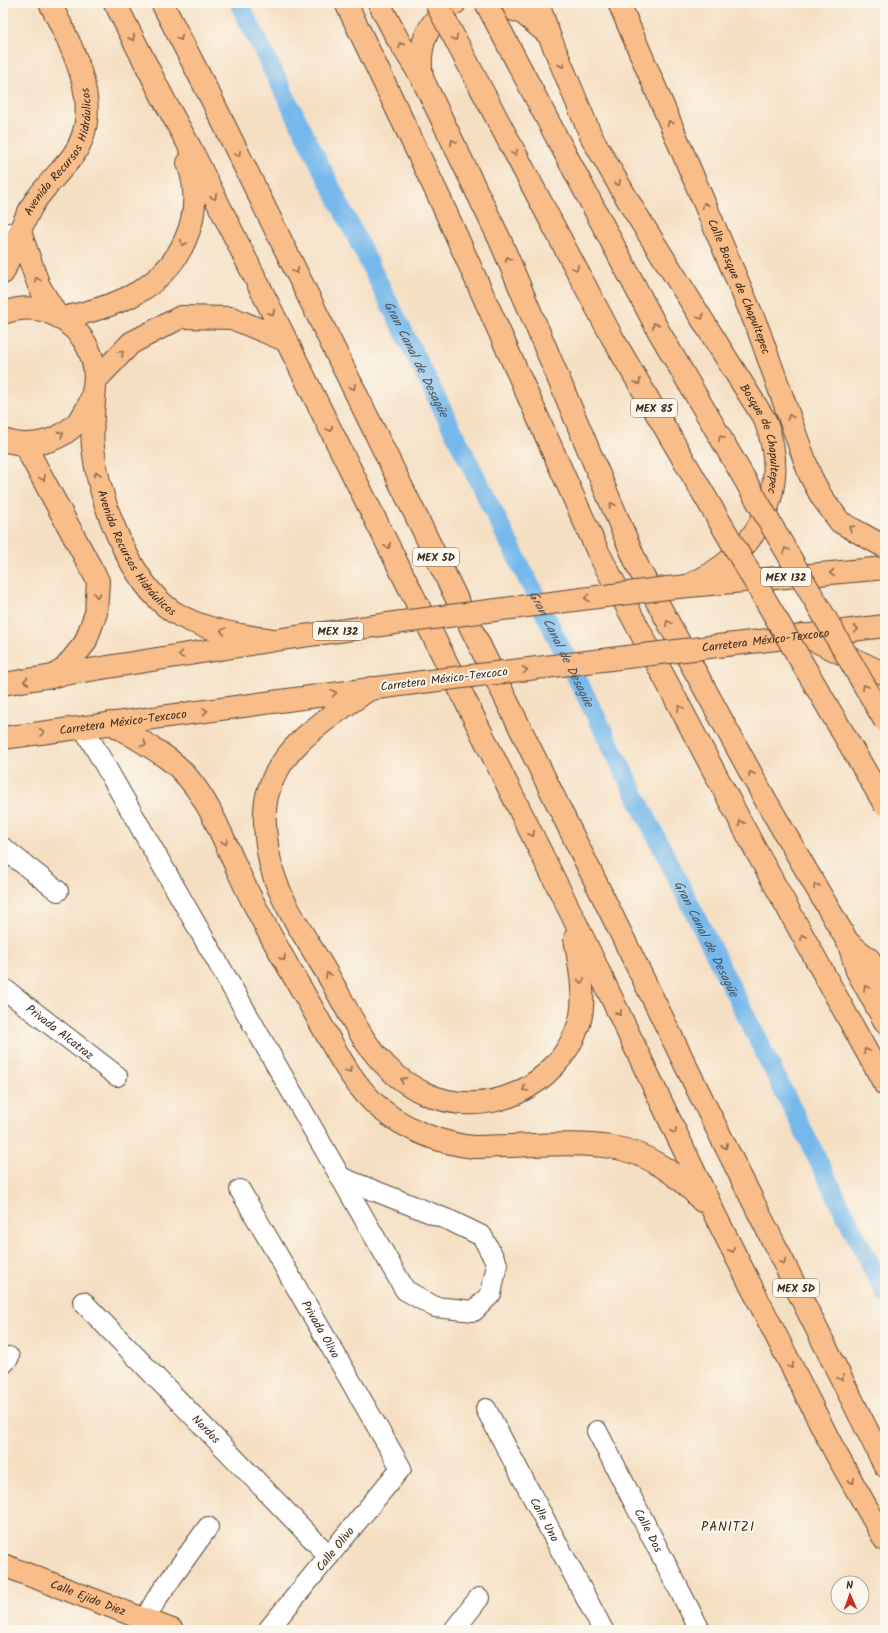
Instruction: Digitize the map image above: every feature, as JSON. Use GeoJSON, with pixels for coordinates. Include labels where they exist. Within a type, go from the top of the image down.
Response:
{"type":"FeatureCollection","features":[{"type":"Feature","properties":{"kind":"main road","name":"Avenida Recursos Hidráulicos"},"geometry":{"type":"LineString","coordinates":[[3,273],[12,233],[50,181],[72,156],[83,135],[86,114],[85,88],[74,55],[50,3]]}},
{"type":"Feature","properties":{"kind":"main road"},"geometry":{"type":"LineString","coordinates":[[115,3],[164,100],[192,151],[572,915],[714,1215],[834,1450],[885,1540]]}},
{"type":"Feature","properties":{"kind":"main road","name":"MEX 5D"},"geometry":{"type":"LineString","coordinates":[[162,3],[219,114],[715,1125],[885,1466]]}},
{"type":"Feature","properties":{"kind":"main road"},"geometry":{"type":"LineString","coordinates":[[346,3],[439,197],[598,552],[754,847],[885,1085]]}},
{"type":"Feature","properties":{"kind":"main road"},"geometry":{"type":"LineString","coordinates":[[379,3],[397,38],[422,78],[500,240],[638,567],[765,799],[849,944],[857,971],[885,1022]]}},
{"type":"Feature","properties":{"kind":"main road","name":"MEX 85"},"geometry":{"type":"LineString","coordinates":[[436,3],[612,338],[885,804]]}},
{"type":"Feature","properties":{"kind":"main road"},"geometry":{"type":"LineString","coordinates":[[422,78],[420,56],[425,35],[438,15],[455,3]]}},
{"type":"Feature","properties":{"kind":"main road"},"geometry":{"type":"LineString","coordinates":[[486,3],[658,330],[885,721]]}},
{"type":"Feature","properties":{"kind":"main road"},"geometry":{"type":"LineString","coordinates":[[498,3],[524,14],[549,35]]}},
{"type":"Feature","properties":{"kind":"main road"},"geometry":{"type":"LineString","coordinates":[[538,3],[549,35]]}},
{"type":"Feature","properties":{"kind":"main road","name":"Calle Bosque de Chapultepec"},"geometry":{"type":"LineString","coordinates":[[619,3],[758,329],[810,474],[821,496],[840,522],[885,547]]}},
{"type":"Feature","properties":{"kind":"main road","name":"Bosque de Chapultepec"},"geometry":{"type":"LineString","coordinates":[[549,35],[592,136],[632,210],[765,420],[774,450],[774,482],[766,511],[759,526],[746,544],[728,563],[715,572],[677,587]]}},
{"type":"Feature","properties":{"kind":"main road"},"geometry":{"type":"LineString","coordinates":[[3,313],[14,309],[37,308],[59,316],[103,308],[132,296],[146,287],[172,262],[187,236],[194,212],[195,187],[187,160],[164,100]]}},
{"type":"Feature","properties":{"kind":"main road","name":"Avenida Recursos Hidráulicos"},"geometry":{"type":"LineString","coordinates":[[12,233],[39,286],[59,316],[77,330],[88,344],[95,364],[93,446],[102,495],[121,541],[146,584],[163,604],[183,617],[235,634],[275,640]]}},
{"type":"Feature","properties":{"kind":"main road"},"geometry":{"type":"LineString","coordinates":[[3,440],[24,444],[44,442],[68,430],[78,422],[89,406],[95,384],[131,343],[181,317],[232,318],[286,341]]}},
{"type":"Feature","properties":{"kind":"main road"},"geometry":{"type":"LineString","coordinates":[[24,444],[98,581],[96,613],[88,635],[75,656],[65,668],[52,677]]}},
{"type":"Feature","properties":{"kind":"main road","name":"MEX 132"},"geometry":{"type":"LineString","coordinates":[[275,640],[402,622],[677,587],[885,568]]}},
{"type":"Feature","properties":{"kind":"main road","name":"Carretera México-Texcoco"},"geometry":{"type":"LineString","coordinates":[[3,738],[372,688],[885,626]]}},
{"type":"Feature","properties":{"kind":"main road"},"geometry":{"type":"LineString","coordinates":[[803,635],[885,674]]}},
{"type":"Feature","properties":{"kind":"main road"},"geometry":{"type":"LineString","coordinates":[[3,684],[275,640]]}},
{"type":"Feature","properties":{"kind":"main road"},"geometry":{"type":"LineString","coordinates":[[372,688],[304,738],[280,765],[267,796],[264,830],[272,867],[285,901],[368,1045],[392,1072],[424,1093],[456,1103],[492,1103],[524,1091],[550,1072],[567,1051],[579,1022],[582,983],[572,915]]}},
{"type":"Feature","properties":{"kind":"main road"},"geometry":{"type":"LineString","coordinates":[[111,723],[180,768],[202,796],[219,826],[256,909],[275,944],[339,1055],[359,1085],[382,1110],[405,1126],[439,1140],[474,1147],[572,1144],[612,1147],[641,1156],[668,1171],[688,1186],[714,1215]]}},
{"type":"Feature","properties":{"kind":"main road"},"geometry":{"type":"LineString","coordinates":[[849,944],[868,959],[885,988]]}},
{"type":"Feature","properties":{"kind":"main road","name":"Calle Ejido Diez"},"geometry":{"type":"LineString","coordinates":[[3,1565],[142,1624],[172,1630]]}},
{"type":"Feature","properties":{"kind":"street"},"geometry":{"type":"LineString","coordinates":[[83,727],[340,1177],[405,1290],[435,1307],[474,1310],[491,1294],[497,1264],[482,1236],[451,1221],[340,1177]]}},
{"type":"Feature","properties":{"kind":"street"},"geometry":{"type":"LineString","coordinates":[[3,848],[58,891]]}},
{"type":"Feature","properties":{"kind":"street","name":"Privada Alcatraz"},"geometry":{"type":"LineString","coordinates":[[3,988],[118,1076]]}},
{"type":"Feature","properties":{"kind":"street","name":"Privada Olivo"},"geometry":{"type":"LineString","coordinates":[[240,1190],[401,1468]]}},
{"type":"Feature","properties":{"kind":"street","name":"Nardos"},"geometry":{"type":"LineString","coordinates":[[82,1302],[329,1556]]}},
{"type":"Feature","properties":{"kind":"street","name":"Calle Uno"},"geometry":{"type":"LineString","coordinates":[[486,1409],[603,1630]]}},
{"type":"Feature","properties":{"kind":"street","name":"Calle Dos"},"geometry":{"type":"LineString","coordinates":[[597,1431],[700,1630]]}},
{"type":"Feature","properties":{"kind":"street","name":"Calle Olivo"},"geometry":{"type":"LineString","coordinates":[[268,1630],[401,1468]]}},
{"type":"Feature","properties":{"kind":"street"},"geometry":{"type":"LineString","coordinates":[[142,1624],[157,1598],[208,1527]]}},
{"type":"Feature","properties":{"kind":"street"},"geometry":{"type":"LineString","coordinates":[[454,1630],[479,1598]]}},
{"type":"Feature","properties":{"kind":"waterway","name":"Gran Canal de Desagüe"},"geometry":{"type":"LineString","coordinates":[[239,3],[885,1294]]}},
{"type":"Feature","properties":{"kind":"district","name":"PANITZI"},"geometry":{"type":"Point","coordinates":[728,1526]}}]}
